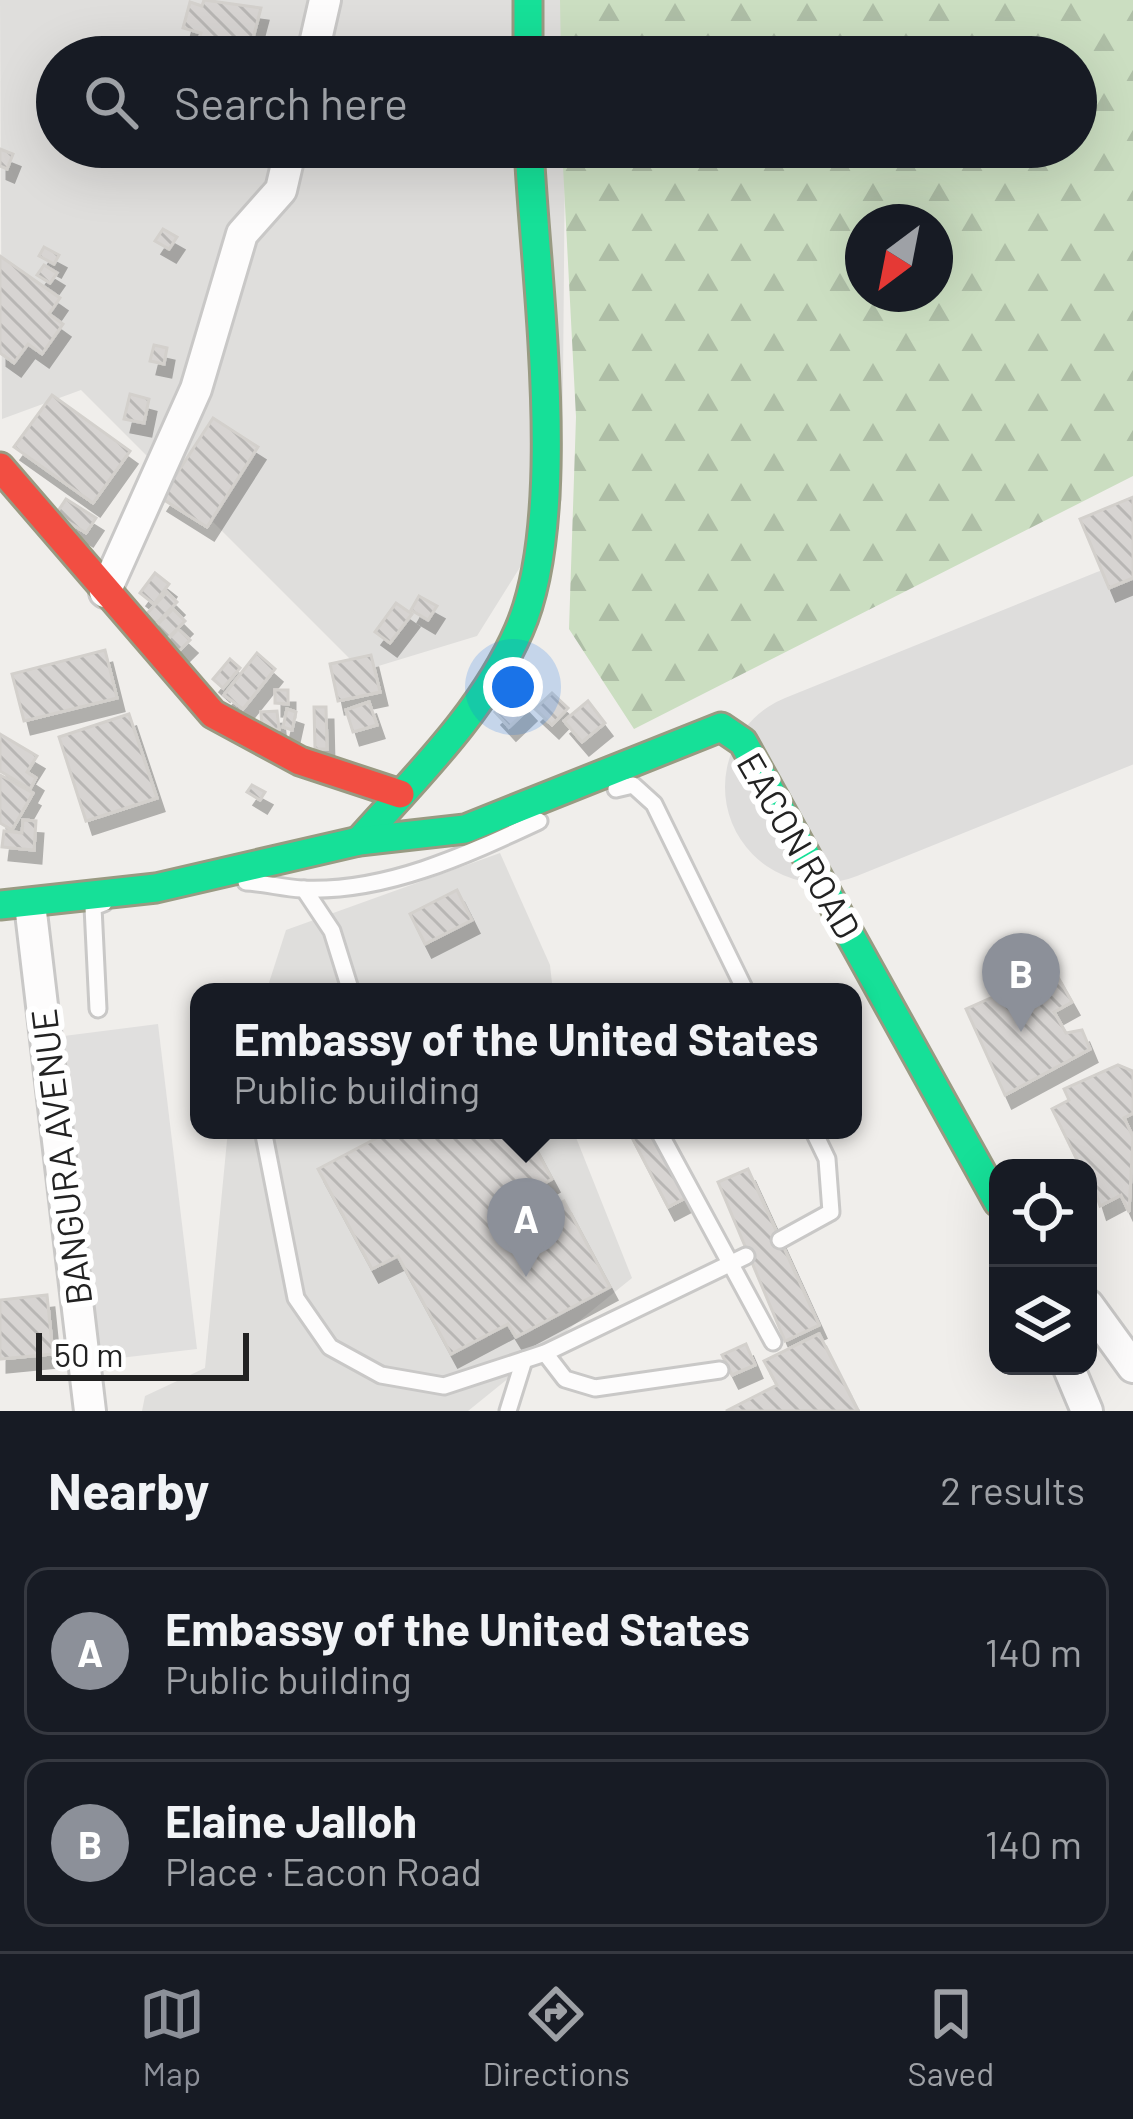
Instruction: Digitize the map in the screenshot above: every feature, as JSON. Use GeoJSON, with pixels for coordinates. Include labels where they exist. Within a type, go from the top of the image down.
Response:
{"type":"FeatureCollection","features":[{"type":"Feature","properties":{"kind":"street"},"geometry":{"type":"LineString","coordinates":[[317,36],[325,0]]}},
{"type":"Feature","properties":{"kind":"street"},"geometry":{"type":"LineString","coordinates":[[527,36],[528,0]]}},
{"type":"Feature","properties":{"kind":"street"},"geometry":{"type":"LineString","coordinates":[[105,592],[196,389],[242,235],[281,190],[286,168]]}},
{"type":"Feature","properties":{"kind":"street"},"geometry":{"type":"LineString","coordinates":[[359,842],[499,666],[532,596],[542,529],[544,424],[530,168]]}},
{"type":"Feature","properties":{"kind":"street"},"geometry":{"type":"LineString","coordinates":[[0,467],[213,714],[300,761],[400,794]]}},
{"type":"Feature","properties":{"kind":"street","name":"EACON ROAD"},"geometry":{"type":"LineString","coordinates":[[632,773],[721,727],[743,742],[989,1186]]}},
{"type":"Feature","properties":{"kind":"street"},"geometry":{"type":"LineString","coordinates":[[15,904],[156,888],[359,842],[465,830],[632,773]]}},
{"type":"Feature","properties":{"kind":"street","name":"BANGURA AVENUE"},"geometry":{"type":"LineString","coordinates":[[15,904],[90,1411]]}},
{"type":"Feature","properties":{"kind":"street"},"geometry":{"type":"LineString","coordinates":[[1097,1317],[1133,1367]]}},
{"type":"Feature","properties":{"kind":"street"},"geometry":{"type":"LineString","coordinates":[[1072,1375],[1087,1411]]}},
{"type":"Feature","properties":{"kind":"lane"},"geometry":{"type":"LineString","coordinates":[[98,1010],[93,907],[144,891],[208,885],[250,882],[304,890],[353,886],[442,865],[632,773],[654,804],[742,983]]}},
{"type":"Feature","properties":{"kind":"lane"},"geometry":{"type":"LineString","coordinates":[[304,890],[332,931],[347,983]]}},
{"type":"Feature","properties":{"kind":"lane"},"geometry":{"type":"LineString","coordinates":[[265,1139],[296,1298],[330,1348],[381,1375],[444,1386],[524,1360],[746,1256]]}},
{"type":"Feature","properties":{"kind":"lane"},"geometry":{"type":"LineString","coordinates":[[663,1139],[772,1342]]}},
{"type":"Feature","properties":{"kind":"lane"},"geometry":{"type":"LineString","coordinates":[[780,1240],[831,1212],[827,1159],[817,1139]]}},
{"type":"Feature","properties":{"kind":"lane"},"geometry":{"type":"LineString","coordinates":[[545,1352],[565,1379],[595,1388],[720,1370]]}},
{"type":"Feature","properties":{"kind":"lane"},"geometry":{"type":"LineString","coordinates":[[508,1411],[524,1360]]}},
{"type":"Feature","properties":{"kind":"shaded area"},"geometry":{"type":"Polygon","coordinates":[[[0,0],[566,0],[565,36],[36,36],[36,168],[565,168],[562,500],[477,636],[362,671],[81,390],[2,419],[0,0]]]}},
{"type":"Feature","properties":{"kind":"shaded area"},"geometry":{"type":"Polygon","coordinates":[[[500,853],[550,965],[552,983],[269,983],[286,930],[500,853]]]}},
{"type":"Feature","properties":{"kind":"shaded area"},"geometry":{"type":"Polygon","coordinates":[[[158,1024],[197,1349],[94,1361],[56,1037],[158,1024]]]}},
{"type":"Feature","properties":{"kind":"shaded area"},"geometry":{"type":"Polygon","coordinates":[[[227,1139],[577,1139],[632,1278],[468,1411],[142,1411],[145,1396],[205,1368],[227,1139]]]}},
{"type":"Feature","properties":{"kind":"green space"},"geometry":{"type":"Polygon","coordinates":[[[560,0],[1133,0],[1133,476],[634,729],[569,629],[576,417],[563,168],[1097,168],[1097,36],[561,36],[560,0]]]}},
{"type":"Feature","properties":{"kind":"building"},"geometry":{"type":"Polygon","coordinates":[[[204,0],[261,8],[254,36],[200,36],[183,28],[190,2],[202,6],[204,0]]]}},
{"type":"Feature","properties":{"kind":"building"},"geometry":{"type":"Polygon","coordinates":[[[0,149],[13,154],[7,169],[0,166],[0,149]]]}},
{"type":"Feature","properties":{"kind":"building"},"geometry":{"type":"Polygon","coordinates":[[[163,229],[177,237],[169,249],[155,241],[163,229]]]}},
{"type":"Feature","properties":{"kind":"building"},"geometry":{"type":"Polygon","coordinates":[[[44,247],[59,255],[54,264],[39,256],[44,247]]]}},
{"type":"Feature","properties":{"kind":"building"},"geometry":{"type":"Polygon","coordinates":[[[0,256],[60,298],[49,314],[63,324],[42,354],[28,344],[14,363],[0,353],[0,256]]]}},
{"type":"Feature","properties":{"kind":"building"},"geometry":{"type":"Polygon","coordinates":[[[44,265],[57,273],[50,283],[37,275],[44,265]]]}},
{"type":"Feature","properties":{"kind":"building"},"geometry":{"type":"Polygon","coordinates":[[[154,345],[167,348],[164,364],[150,361],[154,345]]]}},
{"type":"Feature","properties":{"kind":"building"},"geometry":{"type":"Polygon","coordinates":[[[130,394],[149,399],[144,423],[124,419],[130,394]]]}},
{"type":"Feature","properties":{"kind":"building"},"geometry":{"type":"Polygon","coordinates":[[[52,395],[130,451],[93,503],[14,447],[52,395]]]}},
{"type":"Feature","properties":{"kind":"building"},"geometry":{"type":"Polygon","coordinates":[[[213,418],[258,447],[207,527],[161,498],[213,418]]]}},
{"type":"Feature","properties":{"kind":"building"},"geometry":{"type":"Polygon","coordinates":[[[1133,497],[1133,578],[1109,588],[1080,519],[1133,497]]]}},
{"type":"Feature","properties":{"kind":"building"},"geometry":{"type":"Polygon","coordinates":[[[66,499],[96,518],[86,533],[56,514],[66,499]]]}},
{"type":"Feature","properties":{"kind":"building"},"geometry":{"type":"Polygon","coordinates":[[[155,573],[169,584],[154,604],[140,593],[155,573]]]}},
{"type":"Feature","properties":{"kind":"building"},"geometry":{"type":"Polygon","coordinates":[[[167,592],[177,602],[152,628],[142,619],[167,592]]]}},
{"type":"Feature","properties":{"kind":"building"},"geometry":{"type":"Polygon","coordinates":[[[419,596],[437,606],[428,620],[411,610],[419,596]]]}},
{"type":"Feature","properties":{"kind":"building"},"geometry":{"type":"Polygon","coordinates":[[[396,603],[412,614],[390,643],[375,632],[396,603]]]}},
{"type":"Feature","properties":{"kind":"building"},"geometry":{"type":"Polygon","coordinates":[[[173,609],[185,621],[164,642],[152,630],[173,609]]]}},
{"type":"Feature","properties":{"kind":"building"},"geometry":{"type":"Polygon","coordinates":[[[178,629],[190,640],[172,658],[161,647],[178,629]]]}},
{"type":"Feature","properties":{"kind":"building"},"geometry":{"type":"Polygon","coordinates":[[[105,650],[117,698],[24,721],[12,674],[105,650]]]}},
{"type":"Feature","properties":{"kind":"building"},"geometry":{"type":"Polygon","coordinates":[[[257,653],[275,669],[243,709],[224,695],[257,653]]]}},
{"type":"Feature","properties":{"kind":"building"},"geometry":{"type":"Polygon","coordinates":[[[371,655],[380,692],[338,701],[330,664],[371,655]]]}},
{"type":"Feature","properties":{"kind":"building"},"geometry":{"type":"Polygon","coordinates":[[[230,659],[240,668],[223,688],[213,679],[230,659]]]}},
{"type":"Feature","properties":{"kind":"building"},"geometry":{"type":"Polygon","coordinates":[[[275,690],[288,690],[288,704],[275,703],[275,690]]]}},
{"type":"Feature","properties":{"kind":"building"},"geometry":{"type":"Polygon","coordinates":[[[515,693],[529,708],[509,727],[495,712],[515,693]]]}},
{"type":"Feature","properties":{"kind":"building"},"geometry":{"type":"Polygon","coordinates":[[[552,693],[568,708],[552,725],[535,709],[552,693]]]}},
{"type":"Feature","properties":{"kind":"building"},"geometry":{"type":"Polygon","coordinates":[[[588,701],[605,723],[582,742],[564,721],[588,701]]]}},
{"type":"Feature","properties":{"kind":"building"},"geometry":{"type":"Polygon","coordinates":[[[369,702],[377,725],[353,732],[346,710],[369,702]]]}},
{"type":"Feature","properties":{"kind":"building"},"geometry":{"type":"Polygon","coordinates":[[[314,707],[326,707],[327,749],[315,749],[314,707]]]}},
{"type":"Feature","properties":{"kind":"building"},"geometry":{"type":"Polygon","coordinates":[[[287,709],[296,712],[292,730],[283,727],[287,709]]]}},
{"type":"Feature","properties":{"kind":"building"},"geometry":{"type":"Polygon","coordinates":[[[277,711],[279,729],[262,730],[261,712],[277,711]]]}},
{"type":"Feature","properties":{"kind":"building"},"geometry":{"type":"Polygon","coordinates":[[[129,714],[157,798],[86,821],[59,737],[129,714]]]}},
{"type":"Feature","properties":{"kind":"building"},"geometry":{"type":"Polygon","coordinates":[[[0,734],[37,756],[27,772],[36,778],[30,789],[0,771],[0,734]]]}},
{"type":"Feature","properties":{"kind":"building"},"geometry":{"type":"Polygon","coordinates":[[[0,775],[33,793],[12,830],[0,823],[0,775]]]}},
{"type":"Feature","properties":{"kind":"building"},"geometry":{"type":"Polygon","coordinates":[[[252,785],[265,792],[260,800],[247,792],[252,785]]]}},
{"type":"Feature","properties":{"kind":"building"},"geometry":{"type":"Polygon","coordinates":[[[23,820],[36,821],[34,850],[2,847],[4,831],[22,833],[23,820]]]}},
{"type":"Feature","properties":{"kind":"building"},"geometry":{"type":"Polygon","coordinates":[[[457,890],[472,920],[425,944],[410,914],[457,890]]]}},
{"type":"Feature","properties":{"kind":"building"},"geometry":{"type":"Polygon","coordinates":[[[1054,970],[1072,1002],[1054,1012],[1066,1033],[1082,1030],[1090,1049],[1005,1095],[966,1009],[1054,970]]]}},
{"type":"Feature","properties":{"kind":"building"},"geometry":{"type":"Polygon","coordinates":[[[1118,1065],[1133,1071],[1133,1113],[1124,1118],[1133,1137],[1129,1212],[1121,1195],[1100,1206],[1097,1159],[1077,1159],[1052,1109],[1069,1100],[1064,1089],[1118,1065]]]}},
{"type":"Feature","properties":{"kind":"building"},"geometry":{"type":"Polygon","coordinates":[[[375,1139],[531,1139],[552,1179],[529,1192],[540,1213],[564,1201],[610,1287],[516,1337],[508,1324],[451,1354],[398,1256],[372,1269],[318,1169],[375,1139]]]}},
{"type":"Feature","properties":{"kind":"building"},"geometry":{"type":"Polygon","coordinates":[[[633,1139],[659,1139],[689,1196],[668,1207],[633,1139]]]}},
{"type":"Feature","properties":{"kind":"building"},"geometry":{"type":"Polygon","coordinates":[[[748,1169],[819,1325],[785,1341],[718,1182],[748,1169]]]}},
{"type":"Feature","properties":{"kind":"building"},"geometry":{"type":"Polygon","coordinates":[[[47,1295],[53,1354],[0,1359],[0,1300],[47,1295]]]}},
{"type":"Feature","properties":{"kind":"building"},"geometry":{"type":"Polygon","coordinates":[[[819,1334],[858,1411],[726,1411],[777,1385],[764,1361],[819,1334]]]}},
{"type":"Feature","properties":{"kind":"building"},"geometry":{"type":"Polygon","coordinates":[[[746,1344],[755,1365],[732,1375],[722,1355],[746,1344]]]}},
{"type":"Feature","properties":{"kind":"runway"},"geometry":{"type":"LineString","coordinates":[[821,787],[1133,661]]}},
{"type":"Feature","properties":{"kind":"traffic: fast"},"geometry":{"type":"LineString","coordinates":[[528,0],[528,36]]}},
{"type":"Feature","properties":{"kind":"traffic: fast"},"geometry":{"type":"LineString","coordinates":[[359,841],[448,742],[487,688],[519,630],[534,581],[546,460],[531,168]]}},
{"type":"Feature","properties":{"kind":"traffic: fast"},"geometry":{"type":"LineString","coordinates":[[0,905],[156,888],[359,841],[465,829],[721,727],[743,742],[989,1186]]}},
{"type":"Feature","properties":{"kind":"traffic: jam"},"geometry":{"type":"LineString","coordinates":[[0,467],[213,714],[300,761],[400,794]]}},
{"type":"Feature","properties":{"kind":"place","name":"Elaine Jalloh"},"geometry":{"type":"Point","coordinates":[1021,1032]}},
{"type":"Feature","properties":{"kind":"place","name":"Embassy of the United States"},"geometry":{"type":"Point","coordinates":[526,1277]}}]}
